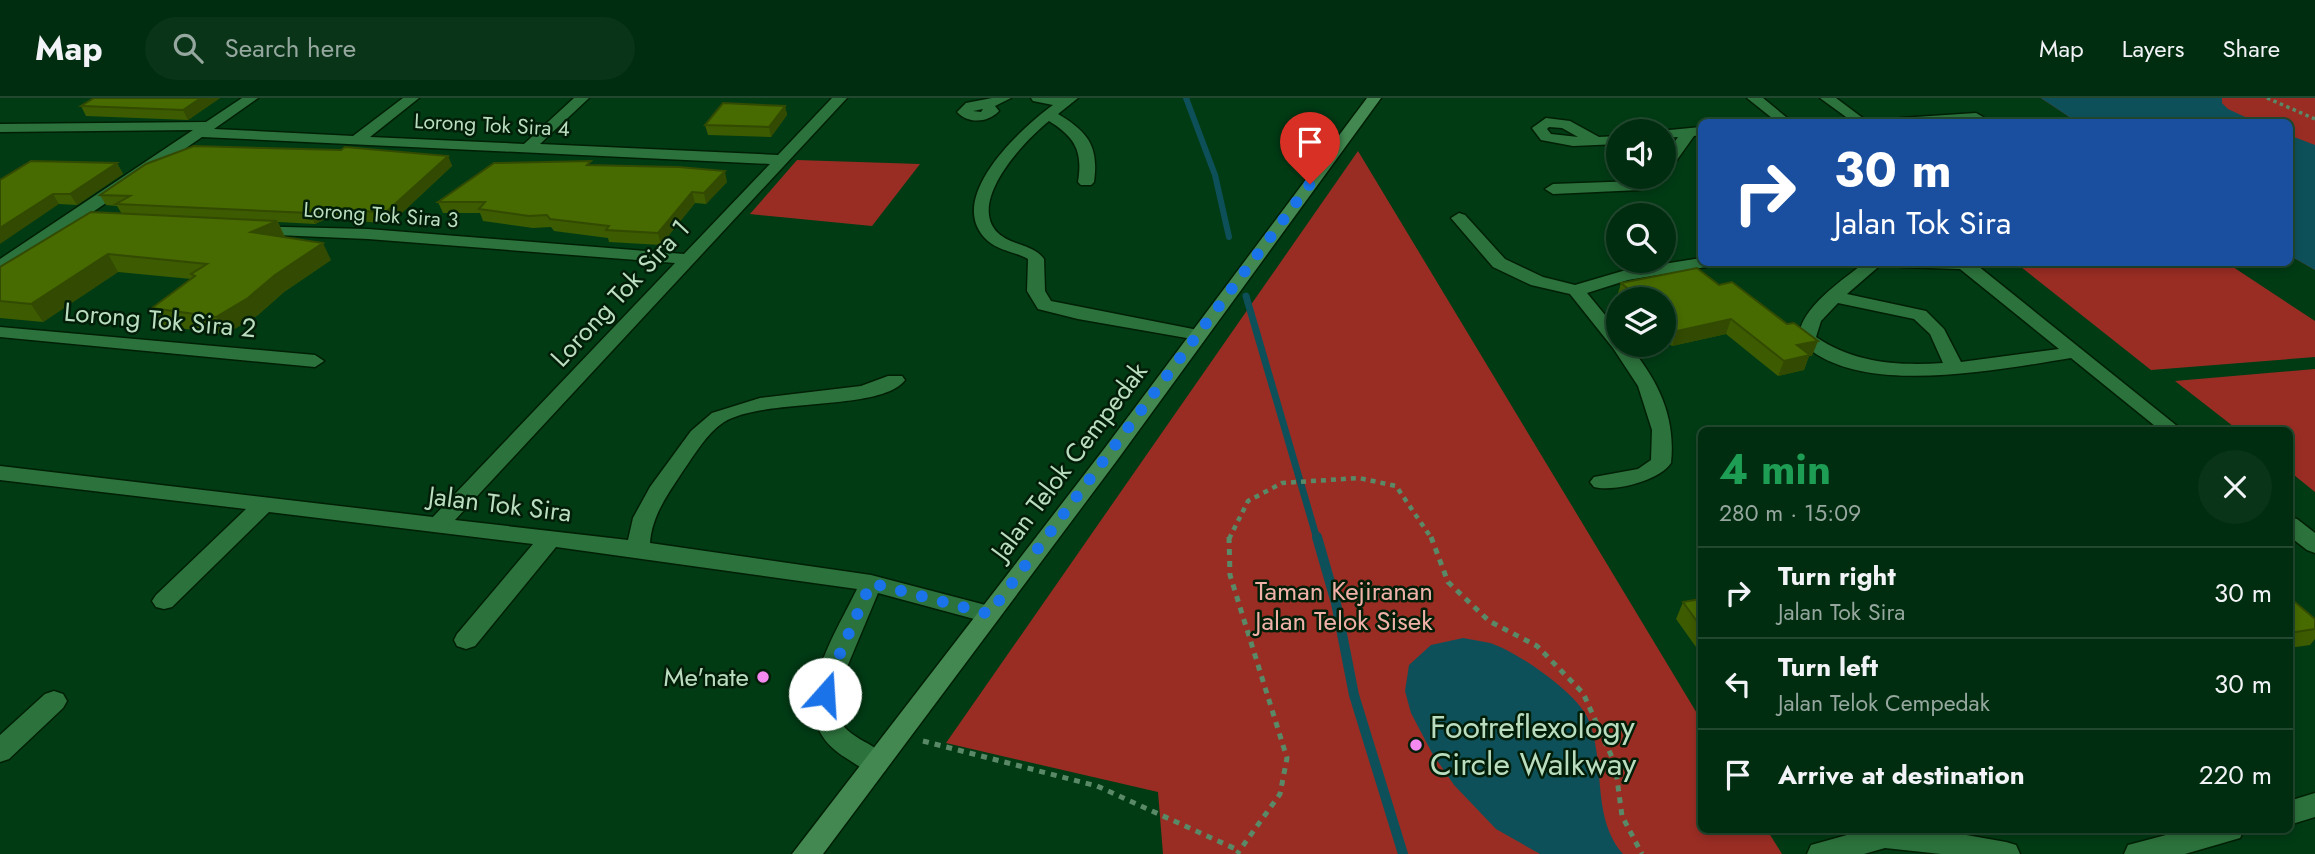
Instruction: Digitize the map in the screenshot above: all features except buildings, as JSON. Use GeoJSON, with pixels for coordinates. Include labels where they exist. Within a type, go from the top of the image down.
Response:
{"type":"FeatureCollection","features":[{"type":"Feature","properties":{"kind":"main road","name":"Jalan Telok Cempedak"},"geometry":{"type":"LineString","coordinates":[[806,854],[989,614],[1374,98]]}},
{"type":"Feature","properties":{"kind":"street"},"geometry":{"type":"LineString","coordinates":[[0,267],[251,98]]}},
{"type":"Feature","properties":{"kind":"street"},"geometry":{"type":"LineString","coordinates":[[357,139],[412,98]]}},
{"type":"Feature","properties":{"kind":"street"},"geometry":{"type":"LineString","coordinates":[[528,148],[582,98]]}},
{"type":"Feature","properties":{"kind":"street","name":"Lorong Tok Sira 1"},"geometry":{"type":"LineString","coordinates":[[438,525],[839,98]]}},
{"type":"Feature","properties":{"kind":"street"},"geometry":{"type":"LineString","coordinates":[[986,105],[1004,98]]}},
{"type":"Feature","properties":{"kind":"street"},"geometry":{"type":"LineString","coordinates":[[1038,98],[1054,101],[1071,98]]}},
{"type":"Feature","properties":{"kind":"street"},"geometry":{"type":"LineString","coordinates":[[1071,98],[1011,149],[1000,163],[982,201],[985,226],[991,236],[1032,254],[1036,259],[1035,291],[1044,305],[1077,314],[1198,335]]}},
{"type":"Feature","properties":{"kind":"street"},"geometry":{"type":"LineString","coordinates":[[1754,98],[1781,119]]}},
{"type":"Feature","properties":{"kind":"street"},"geometry":{"type":"LineString","coordinates":[[1827,98],[1857,119]]}},
{"type":"Feature","properties":{"kind":"street"},"geometry":{"type":"LineString","coordinates":[[1049,115],[1082,138],[1088,156],[1086,182]]}},
{"type":"Feature","properties":{"kind":"street"},"geometry":{"type":"LineString","coordinates":[[1946,119],[1976,117]]}},
{"type":"Feature","properties":{"kind":"street","name":"Lorong Tok Sira 4"},"geometry":{"type":"LineString","coordinates":[[0,128],[205,130],[780,160]]}},
{"type":"Feature","properties":{"kind":"street"},"geometry":{"type":"LineString","coordinates":[[1676,133],[1695,131]]}},
{"type":"Feature","properties":{"kind":"street"},"geometry":{"type":"LineString","coordinates":[[1676,154],[1695,131]]}},
{"type":"Feature","properties":{"kind":"street"},"geometry":{"type":"LineString","coordinates":[[1597,142],[1606,141]]}},
{"type":"Feature","properties":{"kind":"street"},"geometry":{"type":"LineString","coordinates":[[1553,189],[1606,187]]}},
{"type":"Feature","properties":{"kind":"street"},"geometry":{"type":"LineString","coordinates":[[1458,218],[1499,263],[1537,281],[1578,291],[1590,284],[1626,275],[1698,263]]}},
{"type":"Feature","properties":{"kind":"street"},"geometry":{"type":"LineString","coordinates":[[71,220],[125,222]]}},
{"type":"Feature","properties":{"kind":"street","name":"Lorong Tok Sira 3"},"geometry":{"type":"LineString","coordinates":[[233,228],[368,234],[688,259]]}},
{"type":"Feature","properties":{"kind":"street"},"geometry":{"type":"LineString","coordinates":[[1872,266],[1834,297],[1814,318],[1806,332],[1807,339],[1826,354],[1839,360],[1869,367],[1955,368],[2074,352]]}},
{"type":"Feature","properties":{"kind":"street"},"geometry":{"type":"LineString","coordinates":[[1967,266],[2168,427]]}},
{"type":"Feature","properties":{"kind":"street"},"geometry":{"type":"LineString","coordinates":[[1578,291],[1579,297],[1606,329]]}},
{"type":"Feature","properties":{"kind":"street"},"geometry":{"type":"LineString","coordinates":[[1834,297],[1920,315],[1932,323],[1941,335],[1955,368]]}},
{"type":"Feature","properties":{"kind":"street","name":"Lorong Tok Sira 2"},"geometry":{"type":"LineString","coordinates":[[0,332],[315,361]]}},
{"type":"Feature","properties":{"kind":"street"},"geometry":{"type":"LineString","coordinates":[[1601,482],[1644,475],[1661,463],[1665,442],[1660,412],[1628,357]]}},
{"type":"Feature","properties":{"kind":"street"},"geometry":{"type":"LineString","coordinates":[[638,550],[639,527],[647,509],[699,434],[719,416],[741,409],[867,391],[886,386],[895,380]]}},
{"type":"Feature","properties":{"kind":"street","name":"Jalan Tok Sira"},"geometry":{"type":"LineString","coordinates":[[0,473],[638,550],[871,583],[989,614]]}},
{"type":"Feature","properties":{"kind":"street"},"geometry":{"type":"LineString","coordinates":[[164,601],[263,505]]}},
{"type":"Feature","properties":{"kind":"street"},"geometry":{"type":"LineString","coordinates":[[2293,527],[2315,545]]}},
{"type":"Feature","properties":{"kind":"street"},"geometry":{"type":"LineString","coordinates":[[466,639],[550,539]]}},
{"type":"Feature","properties":{"kind":"street"},"geometry":{"type":"LineString","coordinates":[[871,583],[834,667],[825,694],[825,716],[832,732],[876,762]]}},
{"type":"Feature","properties":{"kind":"street"},"geometry":{"type":"LineString","coordinates":[[0,751],[54,701]]}},
{"type":"Feature","properties":{"kind":"street"},"geometry":{"type":"LineString","coordinates":[[2293,812],[2315,805]]}},
{"type":"Feature","properties":{"kind":"street"},"geometry":{"type":"LineString","coordinates":[[2138,854],[2218,833]]}},
{"type":"Feature","properties":{"kind":"street"},"geometry":{"type":"LineString","coordinates":[[1821,854],[1885,836],[1916,838],[2006,854]]}},
{"type":"Feature","properties":{"kind":"path"},"geometry":{"type":"LineString","coordinates":[[2267,98],[2315,119]]}},
{"type":"Feature","properties":{"kind":"path"},"geometry":{"type":"LineString","coordinates":[[898,734],[1097,786],[1237,852],[1280,794],[1287,758],[1230,575],[1229,535],[1248,501],[1282,483],[1359,478],[1396,486],[1429,532],[1448,582],[1489,621],[1536,646],[1583,693],[1615,764],[1622,816],[1642,854]]}},
{"type":"Feature","properties":{"kind":"green space"},"geometry":{"type":"Polygon","coordinates":[[[2041,98],[2315,98],[2315,270],[2293,257],[2293,119],[2072,119],[2041,98]]]}},
{"type":"Feature","properties":{"kind":"green space","name":"Taman Kejiranan Jalan Telok Sisek"},"geometry":{"type":"Polygon","coordinates":[[[1358,151],[1698,715],[1698,833],[1769,833],[1782,854],[1163,854],[1158,792],[946,743],[1358,151]]]}},
{"type":"Feature","properties":{"kind":"green space"},"geometry":{"type":"Polygon","coordinates":[[[797,160],[920,164],[872,226],[750,214],[797,160]]]}},
{"type":"Feature","properties":{"kind":"green space"},"geometry":{"type":"Polygon","coordinates":[[[2020,266],[2232,266],[2315,321],[2315,357],[2151,370],[2020,266]]]}},
{"type":"Feature","properties":{"kind":"green space"},"geometry":{"type":"Polygon","coordinates":[[[2315,369],[2315,492],[2293,474],[2293,427],[2234,427],[2175,381],[2315,369]]]}},
{"type":"Feature","properties":{"kind":"water"},"geometry":{"type":"Polygon","coordinates":[[[2041,98],[2222,98],[2222,103],[2228,109],[2250,119],[2072,119],[2041,98]]]}},
{"type":"Feature","properties":{"kind":"water"},"geometry":{"type":"Polygon","coordinates":[[[2293,137],[2315,145],[2315,270],[2293,257],[2293,137]]]}},
{"type":"Feature","properties":{"kind":"water"},"geometry":{"type":"Polygon","coordinates":[[[1463,638],[1490,643],[1516,655],[1561,687],[1583,710],[1594,738],[1607,824],[1613,840],[1623,854],[1540,854],[1496,829],[1454,785],[1432,753],[1411,713],[1405,691],[1409,665],[1431,645],[1463,638]]]}},
{"type":"Feature","properties":{"kind":"waterway"},"geometry":{"type":"LineString","coordinates":[[1186,98],[1215,175],[1229,237]]}},
{"type":"Feature","properties":{"kind":"waterway"},"geometry":{"type":"LineString","coordinates":[[1246,296],[1317,539]]}},
{"type":"Feature","properties":{"kind":"waterway"},"geometry":{"type":"LineString","coordinates":[[1317,537],[1336,603],[1354,695],[1403,854]]}},
{"type":"Feature","properties":{"kind":"place","name":"Me'nate"},"geometry":{"type":"Point","coordinates":[763,677]}},
{"type":"Feature","properties":{"kind":"place","name":"Footreflexology Circle Walkway"},"geometry":{"type":"Point","coordinates":[1416,745]}},
{"type":"Feature","properties":{"kind":"route"},"geometry":{"type":"LineString","coordinates":[[825,694],[871,583],[989,614],[1310,184]]}}]}
